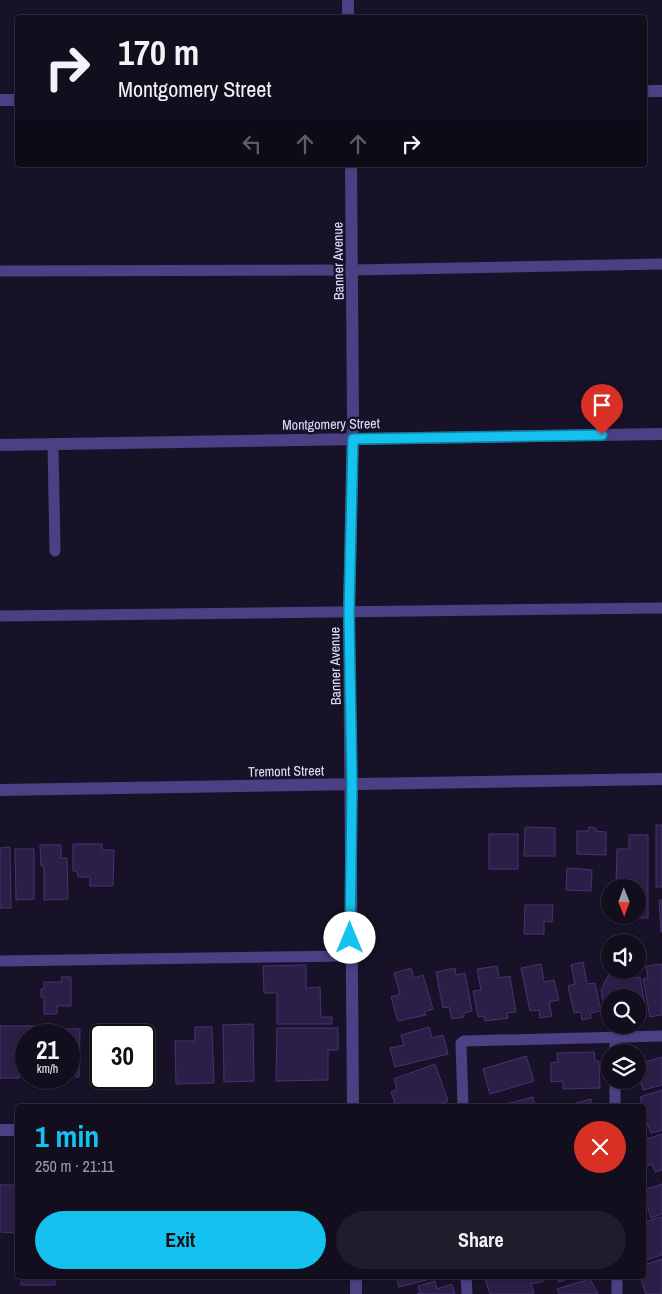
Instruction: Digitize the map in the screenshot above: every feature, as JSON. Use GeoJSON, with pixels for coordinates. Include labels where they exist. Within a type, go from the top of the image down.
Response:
{"type":"FeatureCollection","features":[{"type":"Feature","properties":{"kind":"street"},"geometry":{"type":"LineString","coordinates":[[348,0],[348,15]]}},
{"type":"Feature","properties":{"kind":"street"},"geometry":{"type":"LineString","coordinates":[[647,91],[662,90]]}},
{"type":"Feature","properties":{"kind":"street"},"geometry":{"type":"LineString","coordinates":[[0,100],[15,100]]}},
{"type":"Feature","properties":{"kind":"street","name":"Banner Avenue"},"geometry":{"type":"LineString","coordinates":[[351,167],[353,439],[349,613],[352,786],[350,956],[353,1104]]}},
{"type":"Feature","properties":{"kind":"street","name":"Montgomery Street"},"geometry":{"type":"LineString","coordinates":[[0,445],[662,434]]}},
{"type":"Feature","properties":{"kind":"street","name":"Tremont Street"},"geometry":{"type":"LineString","coordinates":[[0,790],[662,780]]}},
{"type":"Feature","properties":{"kind":"street"},"geometry":{"type":"LineString","coordinates":[[0,1130],[15,1130]]}},
{"type":"Feature","properties":{"kind":"street"},"geometry":{"type":"LineString","coordinates":[[356,1279],[356,1294]]}},
{"type":"Feature","properties":{"kind":"lane"},"geometry":{"type":"LineString","coordinates":[[0,271],[353,270],[662,264]]}},
{"type":"Feature","properties":{"kind":"lane"},"geometry":{"type":"LineString","coordinates":[[53,444],[54,551]]}},
{"type":"Feature","properties":{"kind":"lane"},"geometry":{"type":"LineString","coordinates":[[0,616],[662,608]]}},
{"type":"Feature","properties":{"kind":"lane"},"geometry":{"type":"LineString","coordinates":[[0,961],[350,956]]}},
{"type":"Feature","properties":{"kind":"lane"},"geometry":{"type":"LineString","coordinates":[[463,1104],[461,1043],[464,1040],[662,1036]]}},
{"type":"Feature","properties":{"kind":"lane"},"geometry":{"type":"LineString","coordinates":[[615,1038],[615,1044]]}},
{"type":"Feature","properties":{"kind":"lane"},"geometry":{"type":"LineString","coordinates":[[615,1089],[615,1104]]}},
{"type":"Feature","properties":{"kind":"lane"},"geometry":{"type":"LineString","coordinates":[[466,1279],[467,1294]]}},
{"type":"Feature","properties":{"kind":"lane"},"geometry":{"type":"LineString","coordinates":[[616,1279],[617,1294]]}},
{"type":"Feature","properties":{"kind":"building"},"geometry":{"type":"Polygon","coordinates":[[[656,825],[662,825],[662,887],[656,887],[656,825]]]}},
{"type":"Feature","properties":{"kind":"building"},"geometry":{"type":"Polygon","coordinates":[[[525,827],[555,828],[555,856],[524,856],[525,827]]]}},
{"type":"Feature","properties":{"kind":"building"},"geometry":{"type":"Polygon","coordinates":[[[589,827],[596,828],[596,831],[606,832],[606,855],[577,854],[577,831],[588,831],[589,827]]]}},
{"type":"Feature","properties":{"kind":"building"},"geometry":{"type":"Polygon","coordinates":[[[489,834],[518,834],[518,869],[489,869],[489,834]]]}},
{"type":"Feature","properties":{"kind":"building"},"geometry":{"type":"Polygon","coordinates":[[[629,835],[648,835],[648,918],[646,918],[646,879],[616,879],[617,849],[629,849],[629,835]]]}},
{"type":"Feature","properties":{"kind":"building"},"geometry":{"type":"Polygon","coordinates":[[[73,844],[102,844],[102,850],[114,850],[113,886],[90,886],[90,877],[78,877],[77,871],[73,871],[73,844]]]}},
{"type":"Feature","properties":{"kind":"building"},"geometry":{"type":"Polygon","coordinates":[[[40,845],[61,845],[61,858],[67,858],[68,899],[44,900],[44,866],[41,866],[40,845]]]}},
{"type":"Feature","properties":{"kind":"building"},"geometry":{"type":"Polygon","coordinates":[[[10,847],[11,908],[0,908],[0,848],[10,847]]]}},
{"type":"Feature","properties":{"kind":"building"},"geometry":{"type":"Polygon","coordinates":[[[15,849],[34,849],[34,899],[16,900],[15,849]]]}},
{"type":"Feature","properties":{"kind":"building"},"geometry":{"type":"Polygon","coordinates":[[[567,868],[592,870],[591,891],[566,890],[567,868]]]}},
{"type":"Feature","properties":{"kind":"building"},"geometry":{"type":"Polygon","coordinates":[[[659,900],[662,900],[662,932],[661,932],[659,900]]]}},
{"type":"Feature","properties":{"kind":"building"},"geometry":{"type":"Polygon","coordinates":[[[525,905],[553,905],[552,922],[544,921],[544,934],[524,934],[525,905]]]}},
{"type":"Feature","properties":{"kind":"building"},"geometry":{"type":"Polygon","coordinates":[[[583,962],[587,984],[595,983],[601,1011],[590,1013],[591,1018],[582,1020],[581,1012],[574,1013],[568,986],[575,984],[571,965],[583,962]]]}},
{"type":"Feature","properties":{"kind":"building"},"geometry":{"type":"Polygon","coordinates":[[[541,964],[544,982],[554,980],[559,1000],[549,1002],[552,1016],[540,1018],[539,1010],[530,1011],[521,968],[541,964]]]}},
{"type":"Feature","properties":{"kind":"building"},"geometry":{"type":"Polygon","coordinates":[[[662,964],[662,1015],[650,1017],[643,979],[648,978],[646,966],[662,964]]]}},
{"type":"Feature","properties":{"kind":"building"},"geometry":{"type":"Polygon","coordinates":[[[306,965],[306,988],[320,987],[321,1017],[332,1017],[332,1024],[277,1024],[277,993],[264,993],[263,966],[306,965]]]}},
{"type":"Feature","properties":{"kind":"building"},"geometry":{"type":"Polygon","coordinates":[[[497,966],[499,978],[510,976],[516,1012],[507,1013],[508,1018],[485,1021],[484,1016],[478,1017],[473,991],[481,990],[477,969],[497,966]]]}},
{"type":"Feature","properties":{"kind":"building"},"geometry":{"type":"Polygon","coordinates":[[[411,968],[414,978],[423,975],[433,1009],[424,1012],[426,1015],[398,1021],[391,997],[400,994],[394,973],[411,968]]]}},
{"type":"Feature","properties":{"kind":"building"},"geometry":{"type":"Polygon","coordinates":[[[455,968],[456,975],[465,973],[472,1011],[464,1013],[464,1017],[452,1019],[449,1007],[443,1008],[436,972],[455,968]]]}},
{"type":"Feature","properties":{"kind":"building"},"geometry":{"type":"Polygon","coordinates":[[[61,977],[71,977],[71,1006],[57,1006],[57,1014],[44,1014],[44,997],[41,997],[41,989],[44,989],[44,982],[62,982],[61,977]]]}},
{"type":"Feature","properties":{"kind":"building"},"geometry":{"type":"Polygon","coordinates":[[[606,979],[640,979],[642,989],[602,989],[606,979]]]}},
{"type":"Feature","properties":{"kind":"building"},"geometry":{"type":"Polygon","coordinates":[[[253,1024],[254,1081],[224,1082],[223,1025],[253,1024]]]}},
{"type":"Feature","properties":{"kind":"building"},"geometry":{"type":"Polygon","coordinates":[[[0,1026],[15,1026],[15,1078],[0,1078],[0,1026]]]}},
{"type":"Feature","properties":{"kind":"building"},"geometry":{"type":"Polygon","coordinates":[[[195,1027],[212,1027],[214,1083],[176,1084],[175,1041],[195,1041],[195,1027]]]}},
{"type":"Feature","properties":{"kind":"building"},"geometry":{"type":"Polygon","coordinates":[[[429,1027],[432,1038],[443,1035],[448,1054],[395,1067],[390,1048],[404,1045],[401,1035],[429,1027]]]}},
{"type":"Feature","properties":{"kind":"building"},"geometry":{"type":"Polygon","coordinates":[[[277,1028],[338,1028],[338,1050],[328,1050],[328,1080],[276,1081],[277,1028]]]}},
{"type":"Feature","properties":{"kind":"building"},"geometry":{"type":"Polygon","coordinates":[[[594,1052],[595,1061],[599,1061],[600,1088],[563,1089],[563,1081],[551,1082],[551,1063],[558,1062],[557,1053],[594,1052]]]}},
{"type":"Feature","properties":{"kind":"building"},"geometry":{"type":"Polygon","coordinates":[[[526,1056],[534,1081],[490,1094],[483,1069],[526,1056]]]}},
{"type":"Feature","properties":{"kind":"building"},"geometry":{"type":"Polygon","coordinates":[[[662,1057],[662,1085],[643,1090],[646,1089],[646,1062],[662,1057]]]}},
{"type":"Feature","properties":{"kind":"building"},"geometry":{"type":"Polygon","coordinates":[[[435,1064],[448,1101],[440,1104],[395,1104],[391,1092],[397,1089],[394,1079],[435,1064]]]}},
{"type":"Feature","properties":{"kind":"building"},"geometry":{"type":"Polygon","coordinates":[[[662,1090],[662,1130],[651,1133],[646,1123],[646,1104],[642,1104],[640,1097],[662,1090]]]}},
{"type":"Feature","properties":{"kind":"building"},"geometry":{"type":"Polygon","coordinates":[[[533,1097],[535,1104],[506,1104],[533,1097]]]}},
{"type":"Feature","properties":{"kind":"building"},"geometry":{"type":"Polygon","coordinates":[[[591,1099],[592,1104],[572,1104],[591,1099]]]}},
{"type":"Feature","properties":{"kind":"building"},"geometry":{"type":"Polygon","coordinates":[[[662,1134],[662,1170],[655,1172],[652,1164],[646,1166],[646,1139],[662,1134]]]}},
{"type":"Feature","properties":{"kind":"building"},"geometry":{"type":"Polygon","coordinates":[[[662,1184],[662,1214],[651,1218],[648,1208],[646,1208],[646,1189],[662,1184]]]}},
{"type":"Feature","properties":{"kind":"building"},"geometry":{"type":"Polygon","coordinates":[[[0,1185],[15,1185],[15,1233],[0,1232],[0,1185]]]}},
{"type":"Feature","properties":{"kind":"building"},"geometry":{"type":"Polygon","coordinates":[[[662,1217],[662,1255],[646,1260],[646,1221],[662,1217]]]}},
{"type":"Feature","properties":{"kind":"building"},"geometry":{"type":"Polygon","coordinates":[[[662,1259],[662,1294],[646,1294],[641,1279],[646,1279],[646,1264],[662,1259]]]}},
{"type":"Feature","properties":{"kind":"building"},"geometry":{"type":"Polygon","coordinates":[[[21,1279],[55,1279],[55,1285],[21,1285],[21,1279]]]}},
{"type":"Feature","properties":{"kind":"building"},"geometry":{"type":"Polygon","coordinates":[[[397,1279],[430,1279],[399,1287],[397,1279]]]}},
{"type":"Feature","properties":{"kind":"building"},"geometry":{"type":"Polygon","coordinates":[[[485,1279],[543,1279],[544,1281],[531,1284],[534,1293],[532,1294],[490,1294],[485,1279]]]}},
{"type":"Feature","properties":{"kind":"building"},"geometry":{"type":"Polygon","coordinates":[[[590,1279],[598,1294],[559,1294],[557,1289],[590,1279]]]}},
{"type":"Feature","properties":{"kind":"building"},"geometry":{"type":"Polygon","coordinates":[[[435,1281],[437,1289],[452,1284],[455,1294],[417,1294],[420,1293],[418,1286],[435,1281]]]}},
{"type":"Feature","properties":{"kind":"route"},"geometry":{"type":"LineString","coordinates":[[350,938],[352,786],[349,613],[353,439],[602,435]]}}]}
